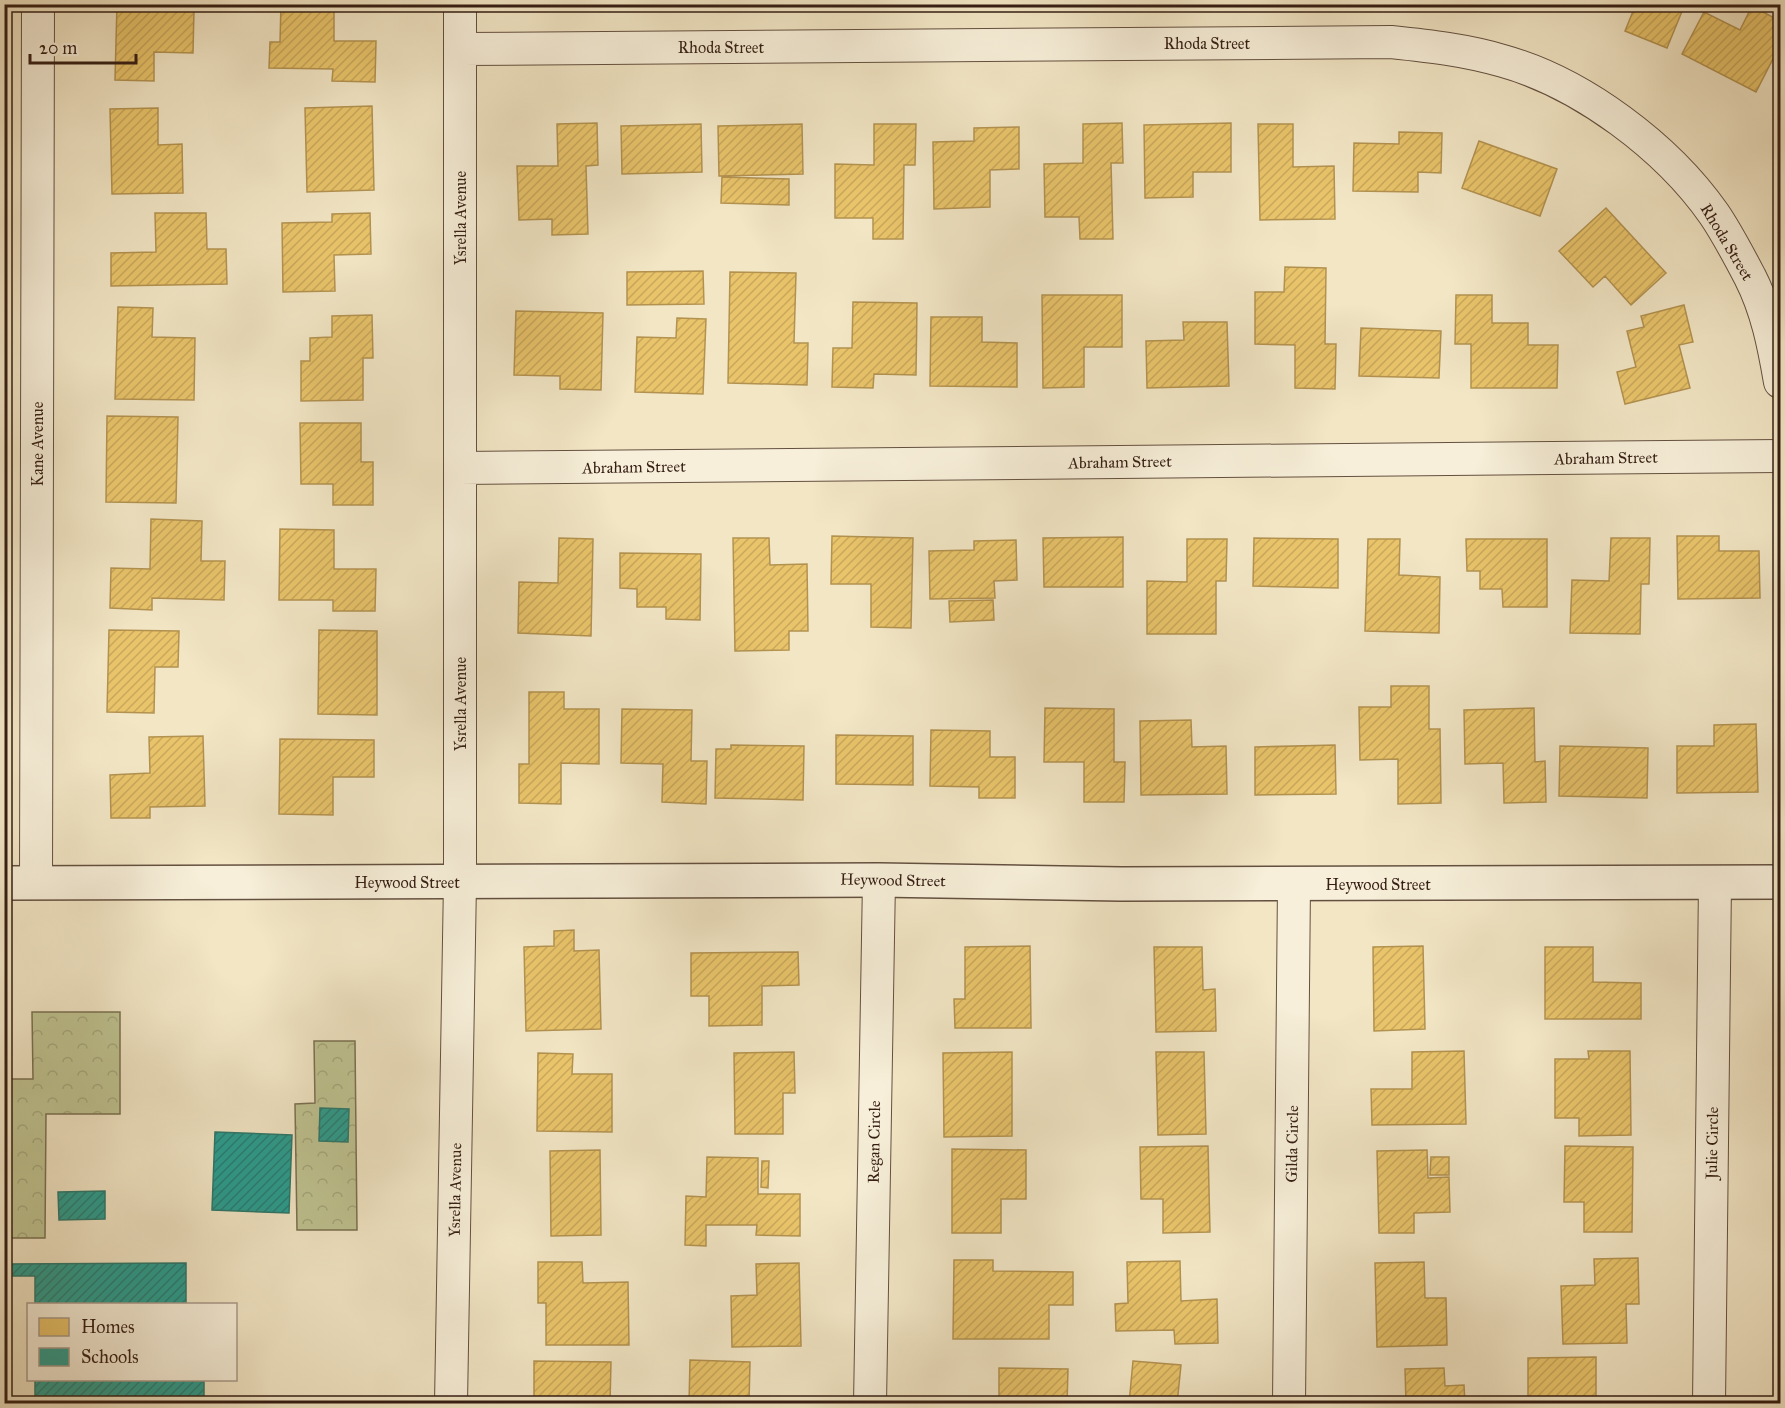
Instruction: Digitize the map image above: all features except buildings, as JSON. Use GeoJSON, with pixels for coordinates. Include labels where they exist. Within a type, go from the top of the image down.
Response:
{"type":"FeatureCollection","features":[{"type":"Feature","properties":{"kind":"street","name":"Kane Avenue"},"geometry":{"type":"LineString","coordinates":[[20,883],[38,4]]}},
{"type":"Feature","properties":{"kind":"street","name":"Ysrella Avenue"},"geometry":{"type":"LineString","coordinates":[[451,1404],[460,882],[460,4]]}},
{"type":"Feature","properties":{"kind":"street","name":"Rhoda Street"},"geometry":{"type":"LineString","coordinates":[[460,49],[1391,42],[1451,48],[1506,61],[1567,87],[1624,123],[1674,167],[1714,214],[1751,279],[1771,333],[1780,382]]}},
{"type":"Feature","properties":{"kind":"street","name":"Abraham Street"},"geometry":{"type":"LineString","coordinates":[[460,468],[1780,456]]}},
{"type":"Feature","properties":{"kind":"street","name":"Heywood Street"},"geometry":{"type":"LineString","coordinates":[[20,883],[879,880],[1121,884],[1780,882]]}},
{"type":"Feature","properties":{"kind":"street","name":"Regan Circle"},"geometry":{"type":"LineString","coordinates":[[870,1404],[879,880]]}},
{"type":"Feature","properties":{"kind":"street","name":"Julie Circle"},"geometry":{"type":"LineString","coordinates":[[1709,1404],[1715,882]]}},
{"type":"Feature","properties":{"kind":"street","name":"Gilda Circle"},"geometry":{"type":"LineString","coordinates":[[1289,1404],[1294,884]]}},
{"type":"Feature","properties":{"kind":"green space"},"geometry":{"type":"Polygon","coordinates":[[[32,1012],[120,1012],[120,1114],[46,1114],[45,1238],[5,1238],[5,1079],[33,1079],[32,1012]]]}},
{"type":"Feature","properties":{"kind":"green space"},"geometry":{"type":"Polygon","coordinates":[[[314,1041],[355,1041],[357,1230],[297,1230],[295,1104],[315,1103],[314,1041]]]}}]}
